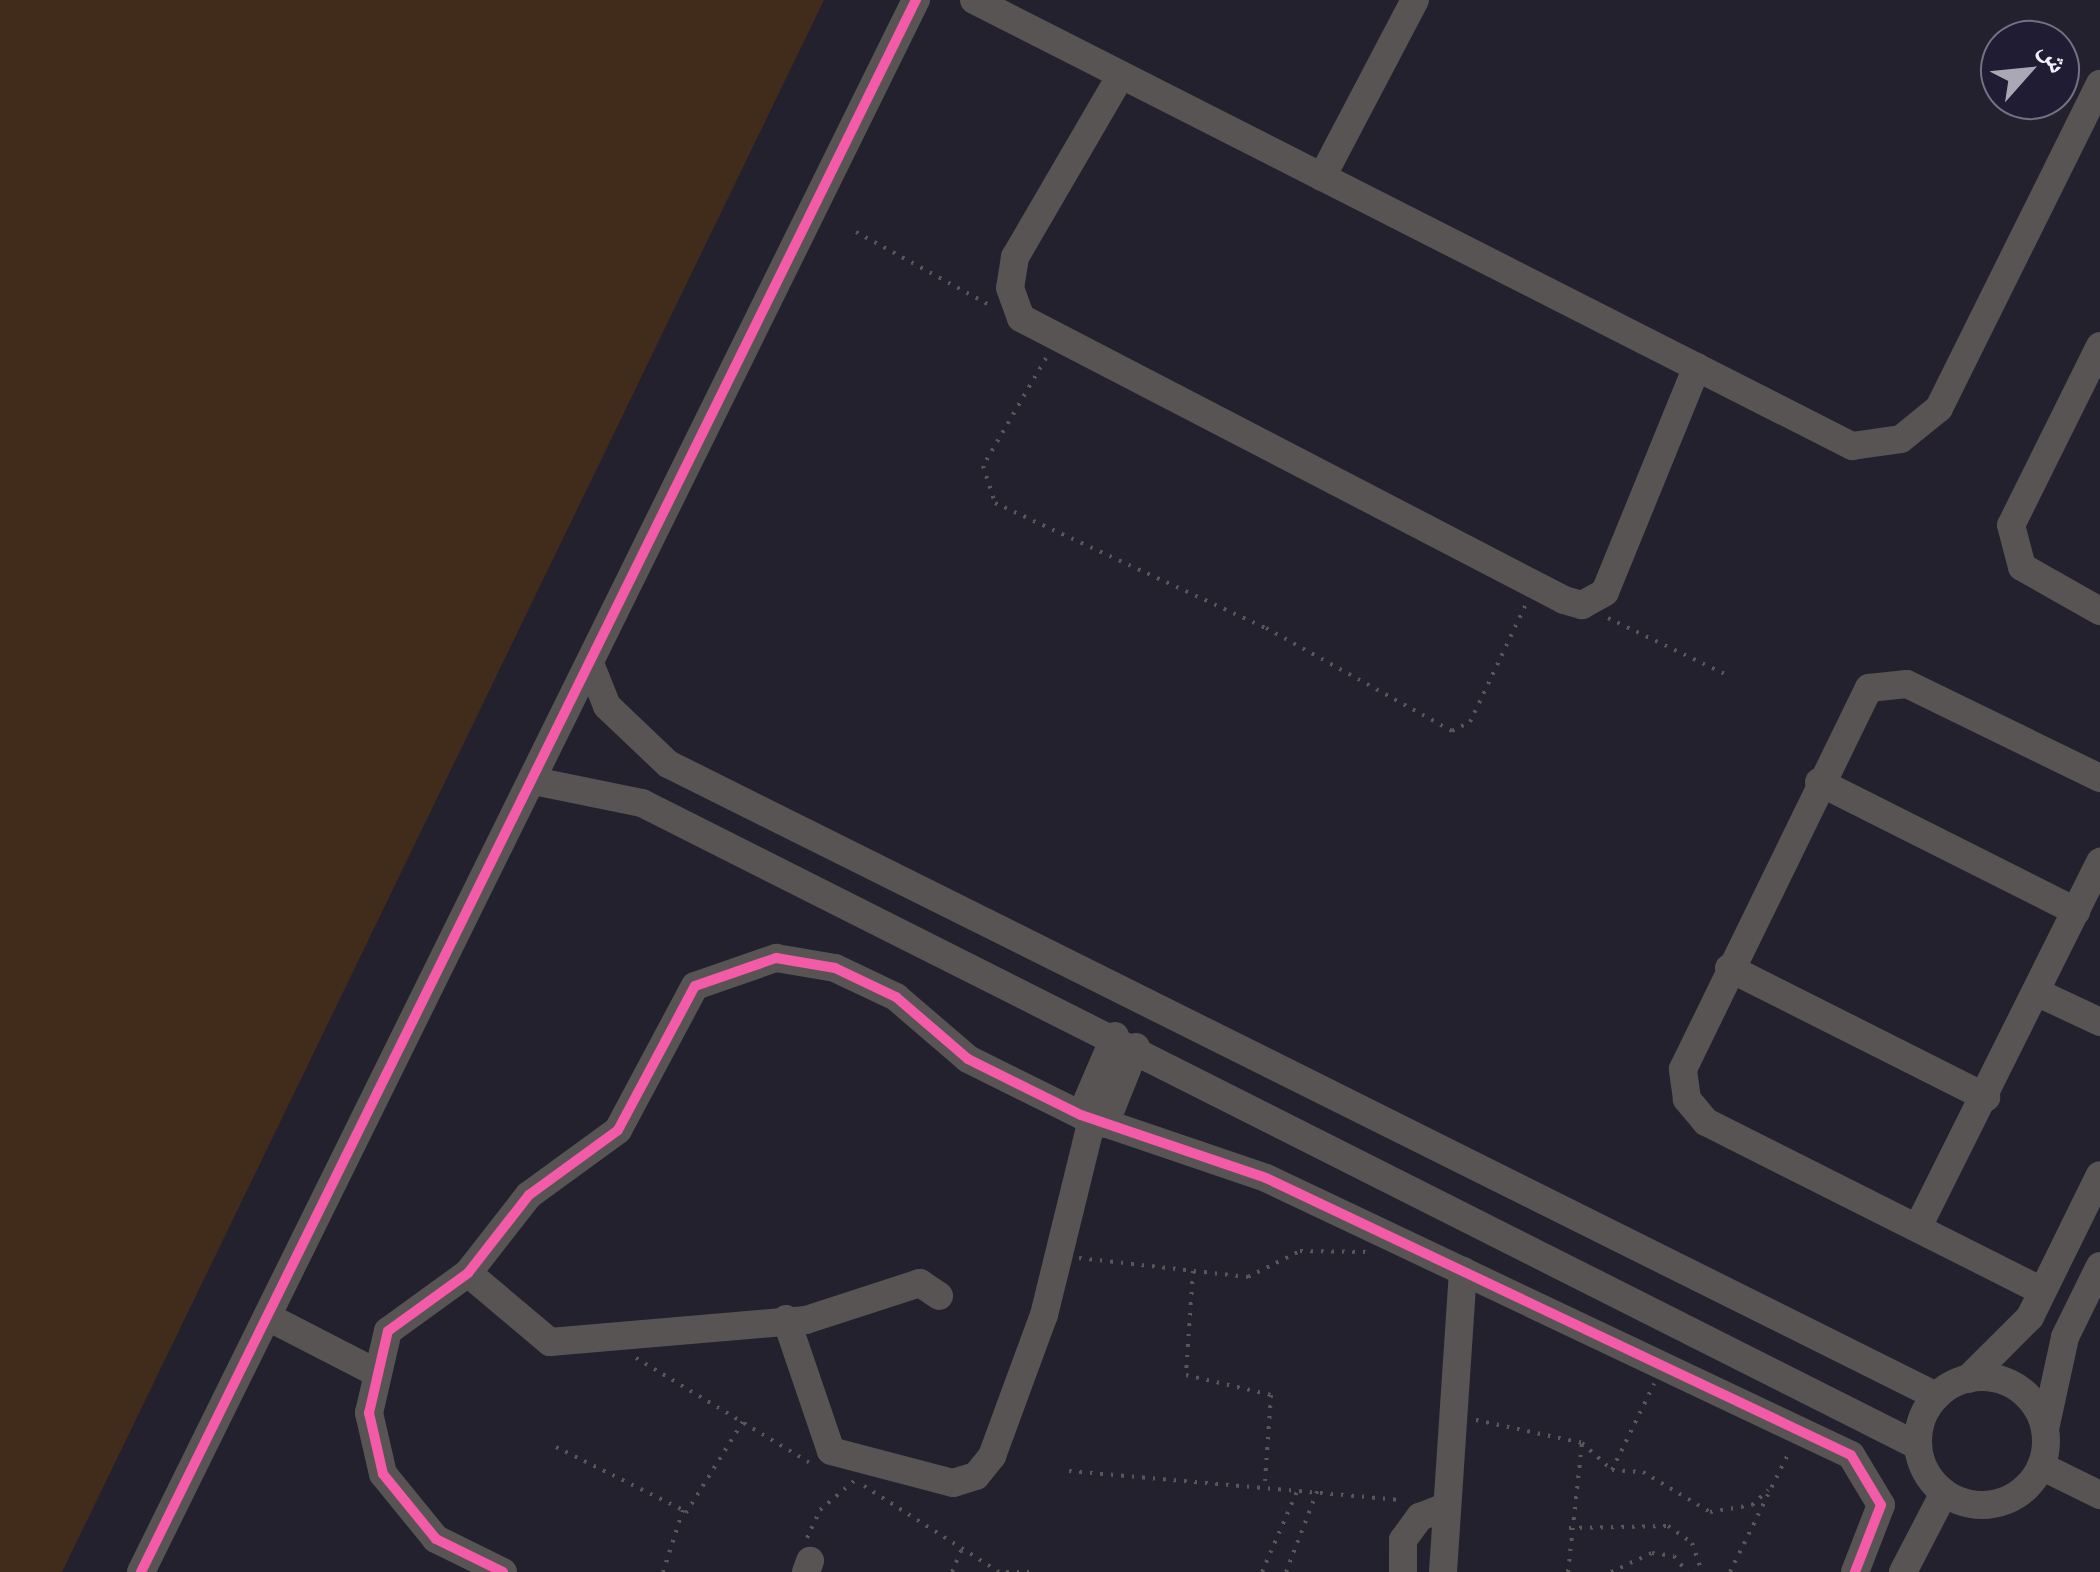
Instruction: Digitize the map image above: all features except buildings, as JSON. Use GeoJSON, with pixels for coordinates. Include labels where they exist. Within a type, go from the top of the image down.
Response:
{"type":"FeatureCollection","features":[{"type":"Feature","properties":{"kind":"street"},"geometry":{"type":"LineString","coordinates":[[141,1572],[916,0]]}},
{"type":"Feature","properties":{"kind":"street"},"geometry":{"type":"LineString","coordinates":[[974,0],[1852,446],[1922,426],[2100,84]]}},
{"type":"Feature","properties":{"kind":"street"},"geometry":{"type":"LineString","coordinates":[[1322,176],[1415,0]]}},
{"type":"Feature","properties":{"kind":"street"},"geometry":{"type":"LineString","coordinates":[[1122,74],[1015,256],[1010,288],[1028,326],[1056,341],[1535,585],[1582,605],[1605,592],[1697,367]]}},
{"type":"Feature","properties":{"kind":"street"},"geometry":{"type":"LineString","coordinates":[[2100,346],[2012,525],[2022,567],[2100,612]]}},
{"type":"Feature","properties":{"kind":"street"},"geometry":{"type":"LineString","coordinates":[[591,666],[616,717],[668,764],[1936,1396]]}},
{"type":"Feature","properties":{"kind":"street"},"geometry":{"type":"LineString","coordinates":[[2042,1291],[1696,1113],[1683,1070],[1860,697],[1894,682],[2100,778]]}},
{"type":"Feature","properties":{"kind":"street"},"geometry":{"type":"LineString","coordinates":[[534,781],[642,803],[1126,1041],[1918,1446],[1944,1492],[2000,1503],[2040,1466],[2065,1337],[2100,1266]]}},
{"type":"Feature","properties":{"kind":"street"},"geometry":{"type":"LineString","coordinates":[[1819,782],[2076,911]]}},
{"type":"Feature","properties":{"kind":"street"},"geometry":{"type":"LineString","coordinates":[[1919,1225],[2100,862]]}},
{"type":"Feature","properties":{"kind":"street"},"geometry":{"type":"LineString","coordinates":[[504,1572],[436,1540],[394,1493],[371,1434],[373,1370],[388,1331],[468,1272],[529,1195],[618,1130],[687,995],[744,963],[791,958],[835,968],[896,997],[968,1059],[1093,1120],[1266,1178],[1852,1455],[1875,1482],[1879,1530],[1856,1572]]}},
{"type":"Feature","properties":{"kind":"street"},"geometry":{"type":"LineString","coordinates":[[1729,968],[1986,1097]]}},
{"type":"Feature","properties":{"kind":"street"},"geometry":{"type":"LineString","coordinates":[[2036,992],[2100,1022]]}},
{"type":"Feature","properties":{"kind":"street"},"geometry":{"type":"LineString","coordinates":[[786,1319],[831,1451],[964,1482],[992,1456],[1058,1255],[1093,1120],[1126,1041]]}},
{"type":"Feature","properties":{"kind":"street"},"geometry":{"type":"LineString","coordinates":[[1918,1446],[1936,1396],[1968,1378],[2013,1342],[2100,1175]]}},
{"type":"Feature","properties":{"kind":"street"},"geometry":{"type":"LineString","coordinates":[[468,1272],[539,1339],[830,1315],[920,1283],[939,1296]]}},
{"type":"Feature","properties":{"kind":"street"},"geometry":{"type":"LineString","coordinates":[[1443,1572],[1457,1416],[1463,1272]]}},
{"type":"Feature","properties":{"kind":"street"},"geometry":{"type":"LineString","coordinates":[[268,1318],[373,1370]]}},
{"type":"Feature","properties":{"kind":"street"},"geometry":{"type":"LineString","coordinates":[[1968,1378],[2018,1388],[2045,1431]]}},
{"type":"Feature","properties":{"kind":"street"},"geometry":{"type":"LineString","coordinates":[[2040,1466],[2100,1494]]}},
{"type":"Feature","properties":{"kind":"street"},"geometry":{"type":"LineString","coordinates":[[1902,1572],[1944,1492]]}},
{"type":"Feature","properties":{"kind":"street"},"geometry":{"type":"LineString","coordinates":[[1403,1572],[1404,1540],[1420,1517],[1447,1506]]}},
{"type":"Feature","properties":{"kind":"path"},"geometry":{"type":"LineString","coordinates":[[856,232],[1028,326]]}},
{"type":"Feature","properties":{"kind":"path"},"geometry":{"type":"LineString","coordinates":[[1056,341],[983,466],[995,503],[1266,628],[1452,731],[1470,722],[1535,585]]}},
{"type":"Feature","properties":{"kind":"path"},"geometry":{"type":"LineString","coordinates":[[1582,605],[1727,675]]}},
{"type":"Feature","properties":{"kind":"path"},"geometry":{"type":"LineString","coordinates":[[1058,1255],[1248,1278],[1300,1251],[1360,1256],[1373,1248],[1376,1229]]}},
{"type":"Feature","properties":{"kind":"path"},"geometry":{"type":"LineString","coordinates":[[1193,1270],[1186,1375],[1271,1395],[1265,1482]]}},
{"type":"Feature","properties":{"kind":"path"},"geometry":{"type":"LineString","coordinates":[[620,1335],[662,1381],[744,1419],[825,1468]]}},
{"type":"Feature","properties":{"kind":"path"},"geometry":{"type":"LineString","coordinates":[[1612,1470],[1663,1366]]}},
{"type":"Feature","properties":{"kind":"path"},"geometry":{"type":"LineString","coordinates":[[1457,1416],[1582,1444],[1612,1470],[1643,1472],[1710,1512],[1732,1512],[1768,1490]]}},
{"type":"Feature","properties":{"kind":"path"},"geometry":{"type":"LineString","coordinates":[[663,1572],[685,1518],[744,1419]]}},
{"type":"Feature","properties":{"kind":"path"},"geometry":{"type":"LineString","coordinates":[[1730,1572],[1800,1430]]}},
{"type":"Feature","properties":{"kind":"path"},"geometry":{"type":"LineString","coordinates":[[1568,1572],[1569,1528],[1582,1444]]}},
{"type":"Feature","properties":{"kind":"path"},"geometry":{"type":"LineString","coordinates":[[556,1447],[685,1518]]}},
{"type":"Feature","properties":{"kind":"path"},"geometry":{"type":"LineString","coordinates":[[843,1471],[1002,1572],[1032,1572]]}},
{"type":"Feature","properties":{"kind":"path"},"geometry":{"type":"LineString","coordinates":[[1069,1471],[1265,1482],[1447,1506]]}},
{"type":"Feature","properties":{"kind":"path"},"geometry":{"type":"LineString","coordinates":[[806,1562],[820,1510],[856,1480]]}},
{"type":"Feature","properties":{"kind":"path"},"geometry":{"type":"LineString","coordinates":[[1262,1572],[1300,1486]]}},
{"type":"Feature","properties":{"kind":"path"},"geometry":{"type":"LineString","coordinates":[[1286,1572],[1318,1489]]}},
{"type":"Feature","properties":{"kind":"path"},"geometry":{"type":"LineString","coordinates":[[1569,1528],[1668,1526],[1692,1542],[1702,1572]]}},
{"type":"Feature","properties":{"kind":"path"},"geometry":{"type":"LineString","coordinates":[[952,1572],[962,1548]]}},
{"type":"Feature","properties":{"kind":"path"},"geometry":{"type":"LineString","coordinates":[[1610,1572],[1652,1554],[1674,1556],[1687,1572]]}},
{"type":"Feature","properties":{"kind":"shaded area"},"geometry":{"type":"Polygon","coordinates":[[[0,0],[824,0],[62,1572],[0,1572],[0,0]]]}},
{"type":"Feature","properties":{"kind":"cycle path"},"geometry":{"type":"LineString","coordinates":[[141,1572],[916,0]]}},
{"type":"Feature","properties":{"kind":"cycle path"},"geometry":{"type":"LineString","coordinates":[[503,1572],[436,1539],[383,1474],[369,1413],[388,1331],[468,1273],[529,1195],[618,1130],[695,986],[776,958],[835,968],[896,997],[968,1059],[1081,1115],[1266,1178],[1851,1455],[1881,1505],[1855,1572]]}}]}
